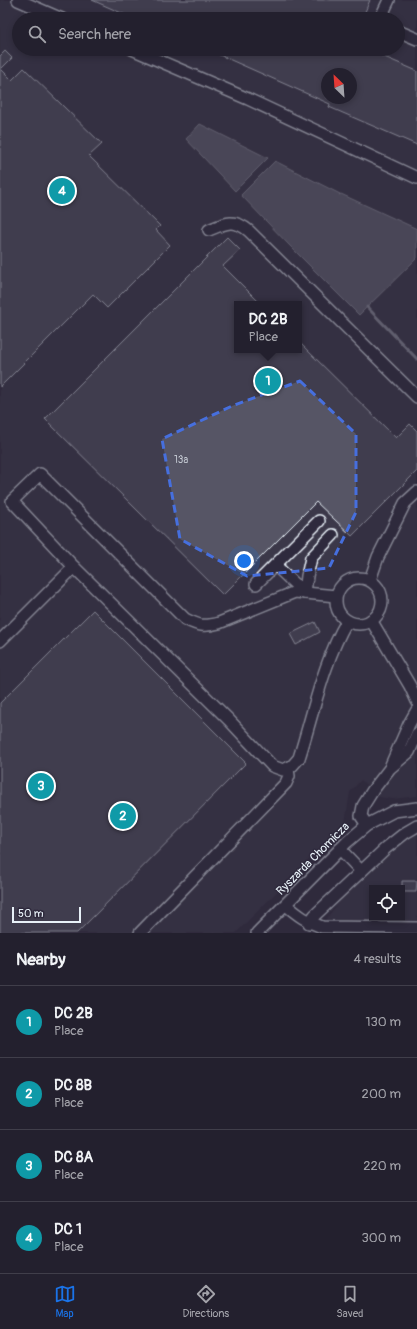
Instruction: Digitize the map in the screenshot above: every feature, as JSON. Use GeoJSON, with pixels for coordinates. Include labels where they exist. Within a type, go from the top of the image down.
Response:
{"type":"FeatureCollection","features":[{"type":"Feature","properties":{"kind":"street"},"geometry":{"type":"LineString","coordinates":[[18,0],[46,12]]}},
{"type":"Feature","properties":{"kind":"street"},"geometry":{"type":"LineString","coordinates":[[383,12],[389,0]]}},
{"type":"Feature","properties":{"kind":"street"},"geometry":{"type":"LineString","coordinates":[[405,34],[417,39]]}},
{"type":"Feature","properties":{"kind":"street"},"geometry":{"type":"LineString","coordinates":[[148,56],[248,99],[417,178]]}},
{"type":"Feature","properties":{"kind":"street"},"geometry":{"type":"LineString","coordinates":[[209,230],[235,222],[249,230],[417,397]]}},
{"type":"Feature","properties":{"kind":"street"},"geometry":{"type":"LineString","coordinates":[[336,596],[295,592],[219,623],[206,626],[196,625],[185,619],[40,474],[12,501],[74,567],[228,720],[272,766],[283,770],[288,769],[299,758],[320,686],[336,643],[347,621]]}},
{"type":"Feature","properties":{"kind":"street"},"geometry":{"type":"LineString","coordinates":[[370,580],[378,557],[400,511],[405,503],[417,492]]}},
{"type":"Feature","properties":{"kind":"street"},"geometry":{"type":"LineString","coordinates":[[256,584],[319,521]]}},
{"type":"Feature","properties":{"kind":"street"},"geometry":{"type":"LineString","coordinates":[[305,593],[311,558],[333,535]]}},
{"type":"Feature","properties":{"kind":"street"},"geometry":{"type":"LineString","coordinates":[[275,565],[305,593]]}},
{"type":"Feature","properties":{"kind":"street"},"geometry":{"type":"LineString","coordinates":[[0,641],[74,567]]}},
{"type":"Feature","properties":{"kind":"street"},"geometry":{"type":"LineString","coordinates":[[358,578],[370,580],[377,587],[380,594],[382,602],[380,609],[376,616],[363,623],[347,621],[338,611],[336,604],[336,596],[339,589],[350,579],[358,578]]}},
{"type":"Feature","properties":{"kind":"street"},"geometry":{"type":"LineString","coordinates":[[371,620],[410,686],[417,701]]}},
{"type":"Feature","properties":{"kind":"street"},"geometry":{"type":"LineString","coordinates":[[367,825],[361,816],[363,806],[390,768],[409,724],[417,710]]}},
{"type":"Feature","properties":{"kind":"street"},"geometry":{"type":"LineString","coordinates":[[390,768],[409,752],[417,734]]}},
{"type":"Feature","properties":{"kind":"street"},"geometry":{"type":"LineString","coordinates":[[140,933],[286,783],[289,776],[288,769]]}},
{"type":"Feature","properties":{"kind":"street","name":"Ryszarda Chomicza"},"geometry":{"type":"LineString","coordinates":[[257,933],[340,849],[367,825],[394,811],[417,808]]}},
{"type":"Feature","properties":{"kind":"street"},"geometry":{"type":"LineString","coordinates":[[309,923],[315,915],[386,848],[405,833],[417,826]]}},
{"type":"Feature","properties":{"kind":"street"},"geometry":{"type":"LineString","coordinates":[[340,849],[361,871]]}},
{"type":"Feature","properties":{"kind":"street"},"geometry":{"type":"LineString","coordinates":[[286,905],[309,923],[322,927],[417,928]]}},
{"type":"Feature","properties":{"kind":"highlighted area"},"geometry":{"type":"Polygon","coordinates":[[[300,381],[356,434],[356,512],[329,568],[247,576],[180,539],[162,439],[232,406],[300,381]]]}},
{"type":"Feature","properties":{"kind":"shaded area"},"geometry":{"type":"Polygon","coordinates":[[[0,0],[417,0],[417,796],[393,799],[379,797],[361,780],[350,792],[345,823],[236,933],[0,933],[0,0]]]}},
{"type":"Feature","properties":{"kind":"shaded area"},"geometry":{"type":"Polygon","coordinates":[[[417,831],[417,933],[319,933],[324,922],[347,891],[400,841],[417,831]]]}},
{"type":"Feature","properties":{"kind":"water"},"geometry":{"type":"Polygon","coordinates":[[[200,124],[268,158],[235,191],[186,139],[200,124]]]}},
{"type":"Feature","properties":{"kind":"water"},"geometry":{"type":"Polygon","coordinates":[[[275,161],[340,194],[339,195],[341,194],[417,229],[417,258],[359,315],[241,195],[275,161]]]}},
{"type":"Feature","properties":{"kind":"building"},"geometry":{"type":"Polygon","coordinates":[[[92,0],[370,0],[365,12],[119,12],[92,0]]]}},
{"type":"Feature","properties":{"kind":"building"},"geometry":{"type":"Polygon","coordinates":[[[5,51],[12,58],[1,69],[12,80],[24,68],[102,144],[89,156],[160,226],[156,230],[170,245],[107,308],[93,294],[0,387],[0,56],[5,51]]]}},
{"type":"Feature","properties":{"kind":"building"},"geometry":{"type":"Polygon","coordinates":[[[222,56],[382,56],[417,71],[417,145],[329,107],[330,104],[357,104],[357,68],[321,68],[321,100],[222,56]]]}},
{"type":"Feature","properties":{"kind":"building"},"geometry":{"type":"Polygon","coordinates":[[[227,237],[240,250],[223,266],[258,301],[234,301],[234,353],[302,353],[302,345],[396,438],[410,424],[417,431],[417,471],[352,536],[316,502],[223,595],[45,419],[227,237]]]}},
{"type":"Feature","properties":{"kind":"building"},"geometry":{"type":"Polygon","coordinates":[[[93,610],[246,763],[77,933],[0,933],[0,703],[93,610]]]}},
{"type":"Feature","properties":{"kind":"building"},"geometry":{"type":"Polygon","coordinates":[[[315,622],[320,632],[296,645],[290,634],[315,622]]]}},
{"type":"Feature","properties":{"kind":"building"},"geometry":{"type":"Polygon","coordinates":[[[402,881],[417,881],[416,892],[405,892],[405,885],[402,885],[402,881]]]}},
{"type":"Feature","properties":{"kind":"waterway"},"geometry":{"type":"LineString","coordinates":[[367,307],[417,359]]}},
{"type":"Feature","properties":{"kind":"place","name":"DC 1"},"geometry":{"type":"Point","coordinates":[62,191]}},
{"type":"Feature","properties":{"kind":"place","name":"DC 2B"},"geometry":{"type":"Point","coordinates":[268,381]}},
{"type":"Feature","properties":{"kind":"place","name":"DC 8A"},"geometry":{"type":"Point","coordinates":[41,786]}},
{"type":"Feature","properties":{"kind":"place","name":"DC 8B"},"geometry":{"type":"Point","coordinates":[123,816]}}]}
